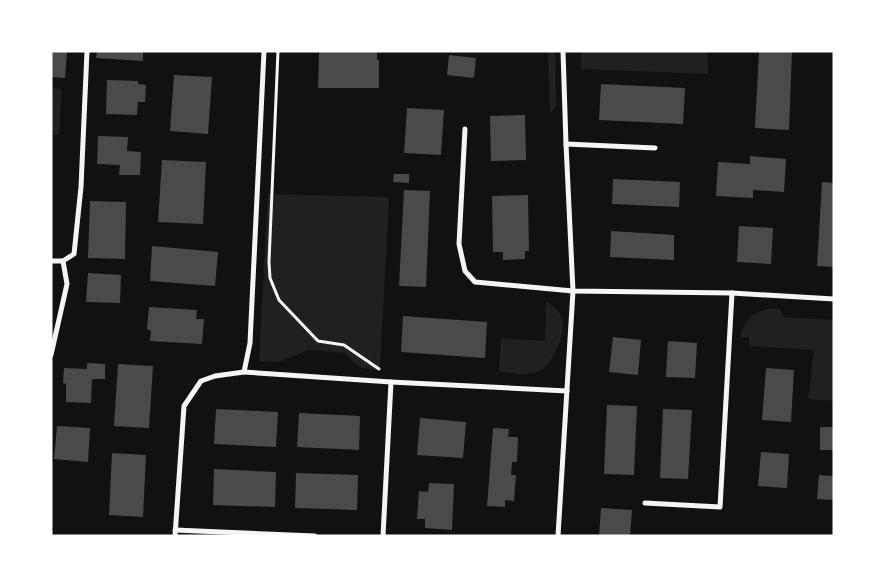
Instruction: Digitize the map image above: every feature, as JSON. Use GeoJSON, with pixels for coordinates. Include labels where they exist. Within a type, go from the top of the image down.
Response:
{"type":"FeatureCollection","features":[{"type":"Feature","properties":{"kind":"street"},"geometry":{"type":"LineString","coordinates":[[51,261],[63,261],[74,254],[81,187],[88,51]]}},
{"type":"Feature","properties":{"kind":"street"},"geometry":{"type":"LineString","coordinates":[[244,372],[250,343],[264,51]]}},
{"type":"Feature","properties":{"kind":"street"},"geometry":{"type":"LineString","coordinates":[[558,536],[573,291],[563,51]]}},
{"type":"Feature","properties":{"kind":"street"},"geometry":{"type":"LineString","coordinates":[[465,129],[459,244],[465,271],[475,282],[573,291],[732,293],[834,299]]}},
{"type":"Feature","properties":{"kind":"street"},"geometry":{"type":"LineString","coordinates":[[566,144],[655,148]]}},
{"type":"Feature","properties":{"kind":"street"},"geometry":{"type":"LineString","coordinates":[[51,355],[67,284],[63,261]]}},
{"type":"Feature","properties":{"kind":"street"},"geometry":{"type":"LineString","coordinates":[[645,503],[720,507],[732,293]]}},
{"type":"Feature","properties":{"kind":"street"},"geometry":{"type":"LineString","coordinates":[[315,536],[175,533],[184,406],[201,381],[216,376],[244,372],[567,392]]}},
{"type":"Feature","properties":{"kind":"street"},"geometry":{"type":"LineString","coordinates":[[383,536],[390,382]]}},
{"type":"Feature","properties":{"kind":"path"},"geometry":{"type":"LineString","coordinates":[[278,51],[269,262],[270,278],[279,300],[318,341],[344,345],[380,370]]}},
{"type":"Feature","properties":{"kind":"shaded area"},"geometry":{"type":"Polygon","coordinates":[[[548,51],[555,51],[556,107],[550,113],[548,51]]]}},
{"type":"Feature","properties":{"kind":"shaded area"},"geometry":{"type":"Polygon","coordinates":[[[581,51],[707,51],[708,74],[581,69],[581,51]]]}},
{"type":"Feature","properties":{"kind":"shaded area"},"geometry":{"type":"Polygon","coordinates":[[[51,88],[62,89],[59,135],[51,135],[51,88]]]}},
{"type":"Feature","properties":{"kind":"shaded area"},"geometry":{"type":"Polygon","coordinates":[[[268,194],[389,197],[380,370],[360,367],[345,353],[308,350],[278,362],[259,361],[268,194]]]}},
{"type":"Feature","properties":{"kind":"shaded area"},"geometry":{"type":"Polygon","coordinates":[[[546,301],[558,311],[562,327],[558,346],[548,364],[541,370],[530,374],[499,371],[501,338],[545,341],[546,301]]]}},
{"type":"Feature","properties":{"kind":"shaded area"},"geometry":{"type":"Polygon","coordinates":[[[780,309],[783,317],[834,320],[834,401],[808,399],[814,350],[750,346],[749,337],[740,337],[744,326],[750,318],[758,312],[780,309]]]}},
{"type":"Feature","properties":{"kind":"building"},"geometry":{"type":"Polygon","coordinates":[[[51,51],[67,51],[65,78],[51,77],[51,51]]]}},
{"type":"Feature","properties":{"kind":"building"},"geometry":{"type":"Polygon","coordinates":[[[97,51],[143,51],[143,61],[96,58],[97,51]]]}},
{"type":"Feature","properties":{"kind":"building"},"geometry":{"type":"Polygon","coordinates":[[[319,51],[377,51],[377,60],[379,60],[379,88],[318,88],[319,51]]]}},
{"type":"Feature","properties":{"kind":"building"},"geometry":{"type":"Polygon","coordinates":[[[759,51],[792,51],[789,130],[755,128],[759,51]]]}},
{"type":"Feature","properties":{"kind":"building"},"geometry":{"type":"Polygon","coordinates":[[[449,55],[476,58],[474,78],[447,75],[449,55]]]}},
{"type":"Feature","properties":{"kind":"building"},"geometry":{"type":"Polygon","coordinates":[[[174,75],[212,77],[208,134],[170,131],[174,75]]]}},
{"type":"Feature","properties":{"kind":"building"},"geometry":{"type":"Polygon","coordinates":[[[107,80],[138,81],[138,84],[146,85],[145,102],[138,102],[137,115],[106,114],[107,80]]]}},
{"type":"Feature","properties":{"kind":"building"},"geometry":{"type":"Polygon","coordinates":[[[601,84],[685,88],[683,124],[599,120],[601,84]]]}},
{"type":"Feature","properties":{"kind":"building"},"geometry":{"type":"Polygon","coordinates":[[[407,108],[444,110],[441,155],[404,153],[407,108]]]}},
{"type":"Feature","properties":{"kind":"building"},"geometry":{"type":"Polygon","coordinates":[[[525,115],[526,160],[491,161],[490,116],[525,115]]]}},
{"type":"Feature","properties":{"kind":"building"},"geometry":{"type":"Polygon","coordinates":[[[98,136],[128,137],[127,151],[141,152],[140,175],[119,175],[120,165],[97,164],[98,136]]]}},
{"type":"Feature","properties":{"kind":"building"},"geometry":{"type":"Polygon","coordinates":[[[750,156],[786,159],[784,192],[753,190],[753,198],[716,196],[718,162],[750,164],[750,156]]]}},
{"type":"Feature","properties":{"kind":"building"},"geometry":{"type":"Polygon","coordinates":[[[162,160],[206,162],[203,224],[158,222],[162,160]]]}},
{"type":"Feature","properties":{"kind":"building"},"geometry":{"type":"Polygon","coordinates":[[[394,174],[409,174],[409,183],[393,182],[394,174]]]}},
{"type":"Feature","properties":{"kind":"building"},"geometry":{"type":"Polygon","coordinates":[[[613,179],[680,182],[679,207],[612,204],[613,179]]]}},
{"type":"Feature","properties":{"kind":"building"},"geometry":{"type":"Polygon","coordinates":[[[822,182],[834,183],[834,267],[817,266],[822,182]]]}},
{"type":"Feature","properties":{"kind":"building"},"geometry":{"type":"Polygon","coordinates":[[[404,190],[430,191],[426,287],[399,286],[404,190]]]}},
{"type":"Feature","properties":{"kind":"building"},"geometry":{"type":"Polygon","coordinates":[[[528,195],[529,251],[525,251],[525,259],[503,260],[503,252],[493,252],[492,196],[528,195]]]}},
{"type":"Feature","properties":{"kind":"building"},"geometry":{"type":"Polygon","coordinates":[[[90,201],[126,202],[125,259],[88,258],[90,201]]]}},
{"type":"Feature","properties":{"kind":"building"},"geometry":{"type":"Polygon","coordinates":[[[739,226],[773,228],[771,264],[737,262],[739,226]]]}},
{"type":"Feature","properties":{"kind":"building"},"geometry":{"type":"Polygon","coordinates":[[[611,231],[674,235],[674,260],[610,257],[611,231]]]}},
{"type":"Feature","properties":{"kind":"building"},"geometry":{"type":"Polygon","coordinates":[[[152,246],[218,252],[215,286],[150,281],[152,246]]]}},
{"type":"Feature","properties":{"kind":"building"},"geometry":{"type":"Polygon","coordinates":[[[88,273],[121,275],[120,303],[86,302],[88,273]]]}},
{"type":"Feature","properties":{"kind":"building"},"geometry":{"type":"Polygon","coordinates":[[[149,307],[197,310],[196,319],[204,319],[202,344],[150,341],[151,331],[147,329],[149,307]]]}},
{"type":"Feature","properties":{"kind":"building"},"geometry":{"type":"Polygon","coordinates":[[[403,316],[487,322],[485,358],[401,352],[403,316]]]}},
{"type":"Feature","properties":{"kind":"building"},"geometry":{"type":"Polygon","coordinates":[[[613,337],[641,340],[638,375],[609,372],[613,337]]]}},
{"type":"Feature","properties":{"kind":"building"},"geometry":{"type":"Polygon","coordinates":[[[668,341],[697,343],[695,378],[666,377],[668,341]]]}},
{"type":"Feature","properties":{"kind":"building"},"geometry":{"type":"Polygon","coordinates":[[[87,363],[105,364],[105,379],[92,379],[91,403],[66,402],[66,384],[63,383],[64,368],[87,369],[87,363]]]}},
{"type":"Feature","properties":{"kind":"building"},"geometry":{"type":"Polygon","coordinates":[[[118,364],[153,366],[149,428],[114,426],[118,364]]]}},
{"type":"Feature","properties":{"kind":"building"},"geometry":{"type":"Polygon","coordinates":[[[766,368],[794,370],[791,422],[762,420],[766,368]]]}},
{"type":"Feature","properties":{"kind":"building"},"geometry":{"type":"Polygon","coordinates":[[[607,405],[637,406],[634,475],[604,474],[607,405]]]}},
{"type":"Feature","properties":{"kind":"building"},"geometry":{"type":"Polygon","coordinates":[[[216,409],[278,412],[276,447],[214,444],[216,409]]]}},
{"type":"Feature","properties":{"kind":"building"},"geometry":{"type":"Polygon","coordinates":[[[663,409],[692,410],[688,479],[660,478],[663,409]]]}},
{"type":"Feature","properties":{"kind":"building"},"geometry":{"type":"Polygon","coordinates":[[[299,413],[360,416],[359,450],[297,447],[299,413]]]}},
{"type":"Feature","properties":{"kind":"building"},"geometry":{"type":"Polygon","coordinates":[[[420,418],[466,422],[463,458],[417,455],[420,418]]]}},
{"type":"Feature","properties":{"kind":"building"},"geometry":{"type":"Polygon","coordinates":[[[57,426],[90,428],[88,462],[54,459],[57,426]]]}},
{"type":"Feature","properties":{"kind":"building"},"geometry":{"type":"Polygon","coordinates":[[[820,427],[834,427],[834,450],[820,450],[820,427]]]}},
{"type":"Feature","properties":{"kind":"building"},"geometry":{"type":"Polygon","coordinates":[[[493,428],[509,429],[508,437],[518,437],[517,462],[512,462],[511,475],[516,475],[514,501],[505,500],[505,507],[487,506],[493,428]]]}},
{"type":"Feature","properties":{"kind":"building"},"geometry":{"type":"Polygon","coordinates":[[[761,452],[789,454],[787,488],[758,486],[761,452]]]}},
{"type":"Feature","properties":{"kind":"building"},"geometry":{"type":"Polygon","coordinates":[[[112,453],[146,455],[143,517],[109,515],[112,453]]]}},
{"type":"Feature","properties":{"kind":"building"},"geometry":{"type":"Polygon","coordinates":[[[214,469],[276,472],[275,507],[213,505],[214,469]]]}},
{"type":"Feature","properties":{"kind":"building"},"geometry":{"type":"Polygon","coordinates":[[[296,473],[358,475],[357,510],[295,508],[296,473]]]}},
{"type":"Feature","properties":{"kind":"building"},"geometry":{"type":"Polygon","coordinates":[[[819,475],[834,476],[834,500],[817,499],[819,475]]]}},
{"type":"Feature","properties":{"kind":"building"},"geometry":{"type":"Polygon","coordinates":[[[429,483],[454,484],[452,530],[425,528],[425,519],[417,519],[419,491],[428,492],[429,483]]]}},
{"type":"Feature","properties":{"kind":"building"},"geometry":{"type":"Polygon","coordinates":[[[601,508],[632,510],[630,536],[599,536],[601,508]]]}}]}
